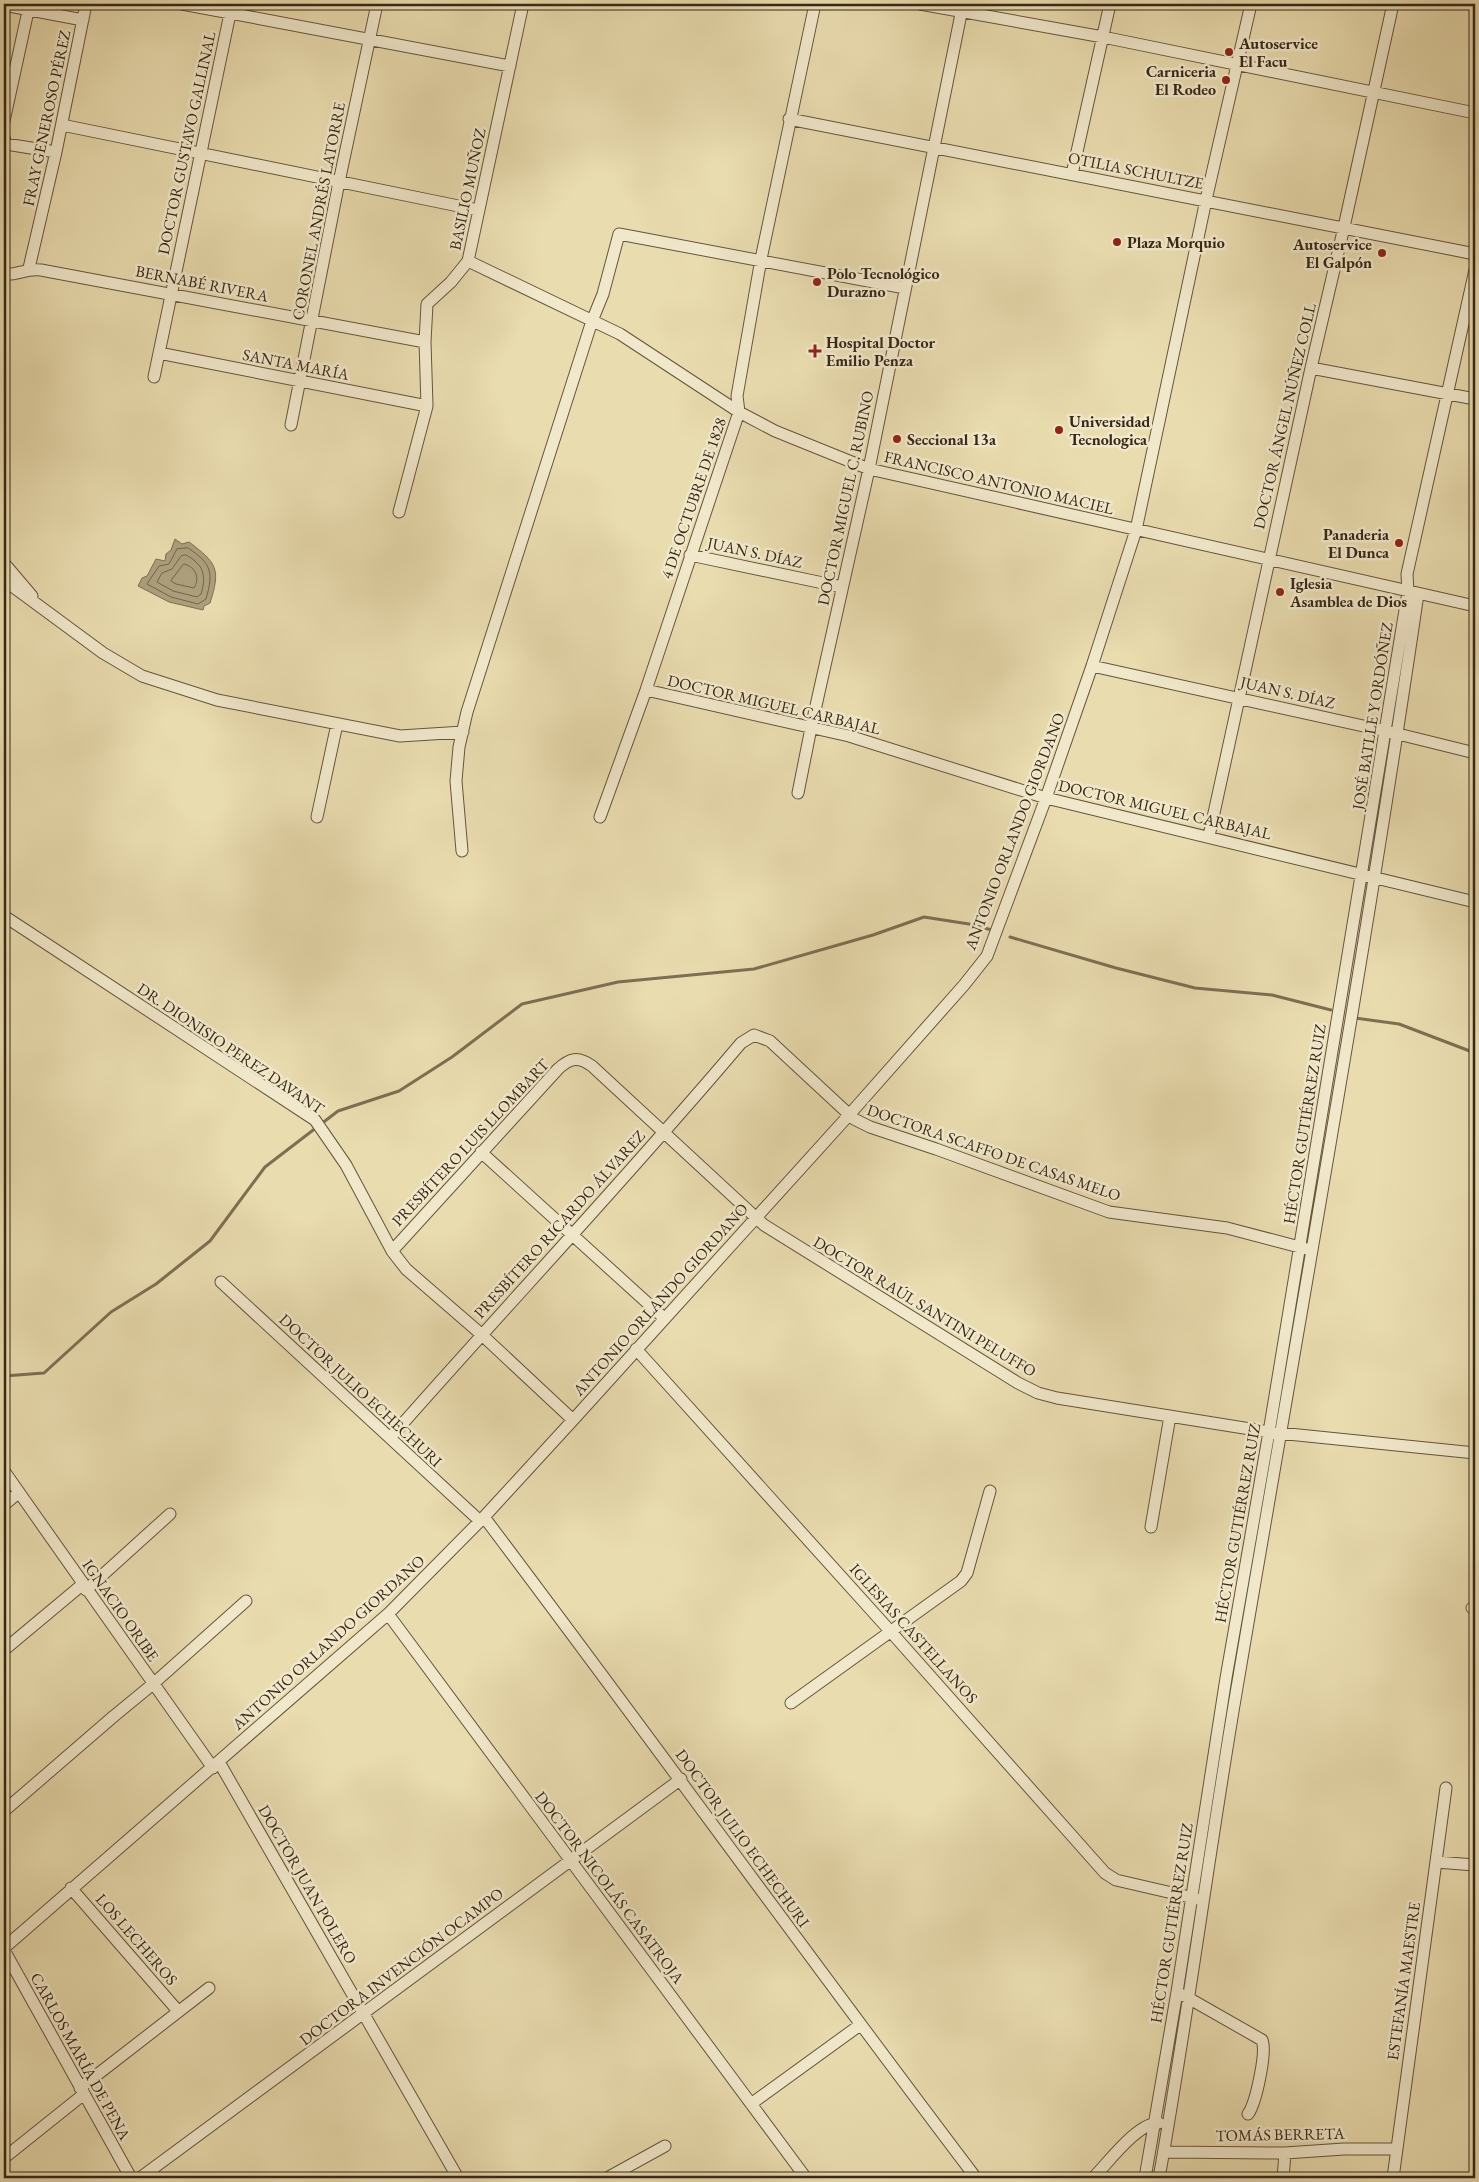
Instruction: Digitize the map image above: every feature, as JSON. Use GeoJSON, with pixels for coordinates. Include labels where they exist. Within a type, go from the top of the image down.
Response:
{"type":"FeatureCollection","features":[{"type":"Feature","properties":{"kind":"street","name":"FRAY GENEROSO PÉREZ"},"geometry":{"type":"LineString","coordinates":[[30,268],[62,125],[86,4]]}},
{"type":"Feature","properties":{"kind":"street"},"geometry":{"type":"LineString","coordinates":[[182,4],[231,8],[370,40],[510,66]]}},
{"type":"Feature","properties":{"kind":"street","name":"CORONEL ANDRÉS LATORRE"},"geometry":{"type":"LineString","coordinates":[[291,425],[338,182],[378,4]]}},
{"type":"Feature","properties":{"kind":"street","name":"BASILIO MUÑOZ"},"geometry":{"type":"LineString","coordinates":[[399,512],[427,406],[425,342],[427,304],[451,282],[468,261],[523,4]]}},
{"type":"Feature","properties":{"kind":"street","name":"4 DE OCTUBRE DE 1828"},"geometry":{"type":"LineString","coordinates":[[600,817],[646,690],[739,412],[737,396],[761,259],[815,4]]}},
{"type":"Feature","properties":{"kind":"street"},"geometry":{"type":"LineString","coordinates":[[920,4],[962,8],[1475,113]]}},
{"type":"Feature","properties":{"kind":"street"},"geometry":{"type":"LineString","coordinates":[[1072,174],[1110,4]]}},
{"type":"Feature","properties":{"kind":"street","name":"ANTONIO ORLANDO GIORDANO"},"geometry":{"type":"LineString","coordinates":[[4,1949],[71,1888],[216,1765],[388,1614],[482,1519],[573,1420],[849,1115],[964,985],[987,956],[1046,798],[1092,666],[1136,530],[1206,200],[1251,4]]}},
{"type":"Feature","properties":{"kind":"street","name":"DOCTOR ÁNGEL NÚÑEZ COLL"},"geometry":{"type":"LineString","coordinates":[[1209,836],[1310,368],[1344,227],[1393,4]]}},
{"type":"Feature","properties":{"kind":"street"},"geometry":{"type":"LineString","coordinates":[[4,5],[83,20]]}},
{"type":"Feature","properties":{"kind":"street","name":"DOCTOR GUSTAVO GALLINAL"},"geometry":{"type":"LineString","coordinates":[[154,377],[199,154],[231,8]]}},
{"type":"Feature","properties":{"kind":"street","name":"DOCTOR MIGUEL C. RUBINO"},"geometry":{"type":"LineString","coordinates":[[798,793],[869,469],[962,8]]}},
{"type":"Feature","properties":{"kind":"street"},"geometry":{"type":"LineString","coordinates":[[4,121],[28,10]]}},
{"type":"Feature","properties":{"kind":"street","name":"OTILIA SCHULTZE"},"geometry":{"type":"LineString","coordinates":[[790,119],[1475,254]]}},
{"type":"Feature","properties":{"kind":"street"},"geometry":{"type":"LineString","coordinates":[[62,125],[478,210]]}},
{"type":"Feature","properties":{"kind":"street"},"geometry":{"type":"LineString","coordinates":[[4,138],[6,144],[56,152]]}},
{"type":"Feature","properties":{"kind":"street"},"geometry":{"type":"LineString","coordinates":[[462,851],[456,781],[459,747],[592,321],[603,294],[620,234],[761,259],[905,288]]}},
{"type":"Feature","properties":{"kind":"street","name":"FRANCISCO ANTONIO MACIEL"},"geometry":{"type":"LineString","coordinates":[[468,261],[620,334],[739,412],[775,431],[869,469],[1475,606]]}},
{"type":"Feature","properties":{"kind":"street","name":"BERNABÉ RIVERA"},"geometry":{"type":"LineString","coordinates":[[4,274],[10,275],[30,268],[425,342]]}},
{"type":"Feature","properties":{"kind":"street","name":"JOSÉ BATLLE Y ORDÓÑEZ"},"geometry":{"type":"LineString","coordinates":[[1374,878],[1413,593],[1407,574],[1475,270]]}},
{"type":"Feature","properties":{"kind":"street","name":"SANTA MARÍA"},"geometry":{"type":"LineString","coordinates":[[159,353],[427,406]]}},
{"type":"Feature","properties":{"kind":"street"},"geometry":{"type":"LineString","coordinates":[[1310,368],[1475,399]]}},
{"type":"Feature","properties":{"kind":"street","name":"JUAN S. DÍAZ"},"geometry":{"type":"LineString","coordinates":[[690,555],[842,587]]}},
{"type":"Feature","properties":{"kind":"street"},"geometry":{"type":"LineString","coordinates":[[4,563],[41,607]]}},
{"type":"Feature","properties":{"kind":"street"},"geometry":{"type":"LineString","coordinates":[[4,580],[103,653],[142,676],[218,700],[400,736],[463,732]]}},
{"type":"Feature","properties":{"kind":"street","name":"JOSÉ BATLLE Y ORDÓÑEZ"},"geometry":{"type":"LineString","coordinates":[[1362,873],[1386,731],[1413,593]]}},
{"type":"Feature","properties":{"kind":"street","name":"JUAN S. DÍAZ"},"geometry":{"type":"LineString","coordinates":[[1092,666],[1386,731],[1475,753]]}},
{"type":"Feature","properties":{"kind":"street","name":"DOCTOR MIGUEL CARBAJAL"},"geometry":{"type":"LineString","coordinates":[[646,690],[849,736],[1046,798],[1362,873],[1475,902]]}},
{"type":"Feature","properties":{"kind":"street"},"geometry":{"type":"LineString","coordinates":[[317,817],[337,724]]}},
{"type":"Feature","properties":{"kind":"street","name":"HÉCTOR GUTIÉRREZ RUIZ"},"geometry":{"type":"LineString","coordinates":[[1159,2178],[1306,1249],[1362,873]]}},
{"type":"Feature","properties":{"kind":"street","name":"HÉCTOR GUTIÉRREZ RUIZ"},"geometry":{"type":"LineString","coordinates":[[1145,2178],[1177,1992],[1226,1678],[1269,1432],[1306,1249],[1374,878]]}},
{"type":"Feature","properties":{"kind":"street","name":"DR. DIONISIO PEREZ DAVANT"},"geometry":{"type":"LineString","coordinates":[[4,916],[315,1120],[346,1165],[392,1251],[406,1269],[481,1334],[573,1420]]}},
{"type":"Feature","properties":{"kind":"street","name":"DOCTORA SCAFFO DE CASAS MELO"},"geometry":{"type":"LineString","coordinates":[[754,1035],[770,1041],[849,1115],[870,1127],[1109,1212],[1227,1228],[1306,1249]]}},
{"type":"Feature","properties":{"kind":"street","name":"PRESBÍTERO RICARDO ÁLVAREZ"},"geometry":{"type":"LineString","coordinates":[[390,1438],[481,1334],[664,1134],[741,1043],[754,1035]]}},
{"type":"Feature","properties":{"kind":"street","name":"PRESBÍTERO LUIS LLOMBART"},"geometry":{"type":"LineString","coordinates":[[392,1251],[558,1069],[575,1058]]}},
{"type":"Feature","properties":{"kind":"street","name":"DOCTOR RAÚL SANTINI PELUFFO"},"geometry":{"type":"LineString","coordinates":[[575,1058],[592,1066],[755,1218],[773,1232],[1027,1388],[1057,1398],[1269,1432],[1475,1453]]}},
{"type":"Feature","properties":{"kind":"street"},"geometry":{"type":"LineString","coordinates":[[481,1152],[664,1318]]}},
{"type":"Feature","properties":{"kind":"street","name":"DOCTOR JULIO ECHECHURI"},"geometry":{"type":"LineString","coordinates":[[221,1282],[390,1438],[482,1519],[681,1779],[860,2025],[976,2178]]}},
{"type":"Feature","properties":{"kind":"street","name":"IGLESIAS CASTELLANOS"},"geometry":{"type":"LineString","coordinates":[[636,1349],[1105,1873],[1116,1880],[1204,1901]]}},
{"type":"Feature","properties":{"kind":"street"},"geometry":{"type":"LineString","coordinates":[[1151,1527],[1170,1416]]}},
{"type":"Feature","properties":{"kind":"street","name":"IGNACIO ORIBE"},"geometry":{"type":"LineString","coordinates":[[4,1470],[154,1684],[216,1765]]}},
{"type":"Feature","properties":{"kind":"street"},"geometry":{"type":"LineString","coordinates":[[791,1703],[961,1581],[967,1573],[990,1491]]}},
{"type":"Feature","properties":{"kind":"street"},"geometry":{"type":"LineString","coordinates":[[4,1506],[19,1492]]}},
{"type":"Feature","properties":{"kind":"street"},"geometry":{"type":"LineString","coordinates":[[4,1650],[85,1587],[170,1514]]}},
{"type":"Feature","properties":{"kind":"street"},"geometry":{"type":"LineString","coordinates":[[4,1811],[154,1684],[246,1601]]}},
{"type":"Feature","properties":{"kind":"street","name":"DOCTOR NICOLÁS CASATROJA"},"geometry":{"type":"LineString","coordinates":[[388,1614],[806,2178]]}},
{"type":"Feature","properties":{"kind":"street","name":"DOCTOR JUAN POLERO"},"geometry":{"type":"LineString","coordinates":[[216,1765],[364,2013],[458,2178]]}},
{"type":"Feature","properties":{"kind":"street","name":"DOCTORA INVENCIÓN OCAMPO"},"geometry":{"type":"LineString","coordinates":[[140,2178],[681,1779]]}},
{"type":"Feature","properties":{"kind":"street","name":"ESTEFANÍA MAESTRE"},"geometry":{"type":"LineString","coordinates":[[1393,2178],[1446,1788]]}},
{"type":"Feature","properties":{"kind":"street"},"geometry":{"type":"LineString","coordinates":[[1436,1862],[1475,1865]]}},
{"type":"Feature","properties":{"kind":"street","name":"LOS LECHEROS"},"geometry":{"type":"LineString","coordinates":[[71,1888],[178,2011]]}},
{"type":"Feature","properties":{"kind":"street","name":"CARLOS MARÍA DE PENA"},"geometry":{"type":"LineString","coordinates":[[4,1949],[130,2178]]}},
{"type":"Feature","properties":{"kind":"street"},"geometry":{"type":"LineString","coordinates":[[4,2158],[178,2011],[209,1988]]}},
{"type":"Feature","properties":{"kind":"street"},"geometry":{"type":"LineString","coordinates":[[1177,1992],[1189,1997],[1258,2038],[1263,2043],[1264,2050],[1253,2104],[1248,2114]]}},
{"type":"Feature","properties":{"kind":"street"},"geometry":{"type":"LineString","coordinates":[[751,2104],[860,2025]]}},
{"type":"Feature","properties":{"kind":"street"},"geometry":{"type":"LineString","coordinates":[[1093,2178],[1138,2132],[1154,2123],[1168,2123]]}},
{"type":"Feature","properties":{"kind":"street"},"geometry":{"type":"LineString","coordinates":[[608,2178],[665,2146]]}},
{"type":"Feature","properties":{"kind":"street","name":"TOMÁS BERRETA"},"geometry":{"type":"LineString","coordinates":[[1164,2152],[1285,2153],[1344,2149],[1397,2149]]}},
{"type":"Feature","properties":{"kind":"street"},"geometry":{"type":"LineString","coordinates":[[1283,2178],[1285,2153]]}},
{"type":"Feature","properties":{"kind":"water"},"geometry":{"type":"Polygon","coordinates":[[[175,539],[182,544],[189,542],[206,556],[214,568],[216,574],[210,603],[204,606],[203,610],[169,602],[138,586],[142,578],[147,576],[156,559],[165,561],[166,554],[171,550],[175,539]]]}},
{"type":"Feature","properties":{"kind":"waterway"},"geometry":{"type":"LineString","coordinates":[[4,1376],[44,1373],[111,1312],[156,1284],[210,1241],[265,1167],[338,1111],[399,1091],[452,1057],[522,1004],[618,982],[754,969],[873,935],[924,917],[969,924],[992,930]]}},
{"type":"Feature","properties":{"kind":"waterway"},"geometry":{"type":"LineString","coordinates":[[1010,937],[1116,968],[1195,988],[1272,995],[1331,1010]]}},
{"type":"Feature","properties":{"kind":"waterway"},"geometry":{"type":"LineString","coordinates":[[1355,1018],[1399,1024],[1475,1053]]}},
{"type":"Feature","properties":{"kind":"place","name":"Autoservice El Facu"},"geometry":{"type":"Point","coordinates":[1229,52]}},
{"type":"Feature","properties":{"kind":"place","name":"Carniceria El Rodeo"},"geometry":{"type":"Point","coordinates":[1226,80]}},
{"type":"Feature","properties":{"kind":"place","name":"Plaza Morquio"},"geometry":{"type":"Point","coordinates":[1117,242]}},
{"type":"Feature","properties":{"kind":"place","name":"Autoservice El Galpón"},"geometry":{"type":"Point","coordinates":[1382,253]}},
{"type":"Feature","properties":{"kind":"place","name":"Polo Tecnológico Durazno"},"geometry":{"type":"Point","coordinates":[817,282]}},
{"type":"Feature","properties":{"kind":"place","name":"Hospital Doctor Emilio Penza"},"geometry":{"type":"Point","coordinates":[815,351]}},
{"type":"Feature","properties":{"kind":"place","name":"Universidad Tecnologica"},"geometry":{"type":"Point","coordinates":[1059,430]}},
{"type":"Feature","properties":{"kind":"place","name":"Seccional 13a"},"geometry":{"type":"Point","coordinates":[897,439]}},
{"type":"Feature","properties":{"kind":"place","name":"Panaderia El Dunca"},"geometry":{"type":"Point","coordinates":[1399,543]}},
{"type":"Feature","properties":{"kind":"place","name":"Iglesia Asamblea de Dios"},"geometry":{"type":"Point","coordinates":[1280,592]}}]}
